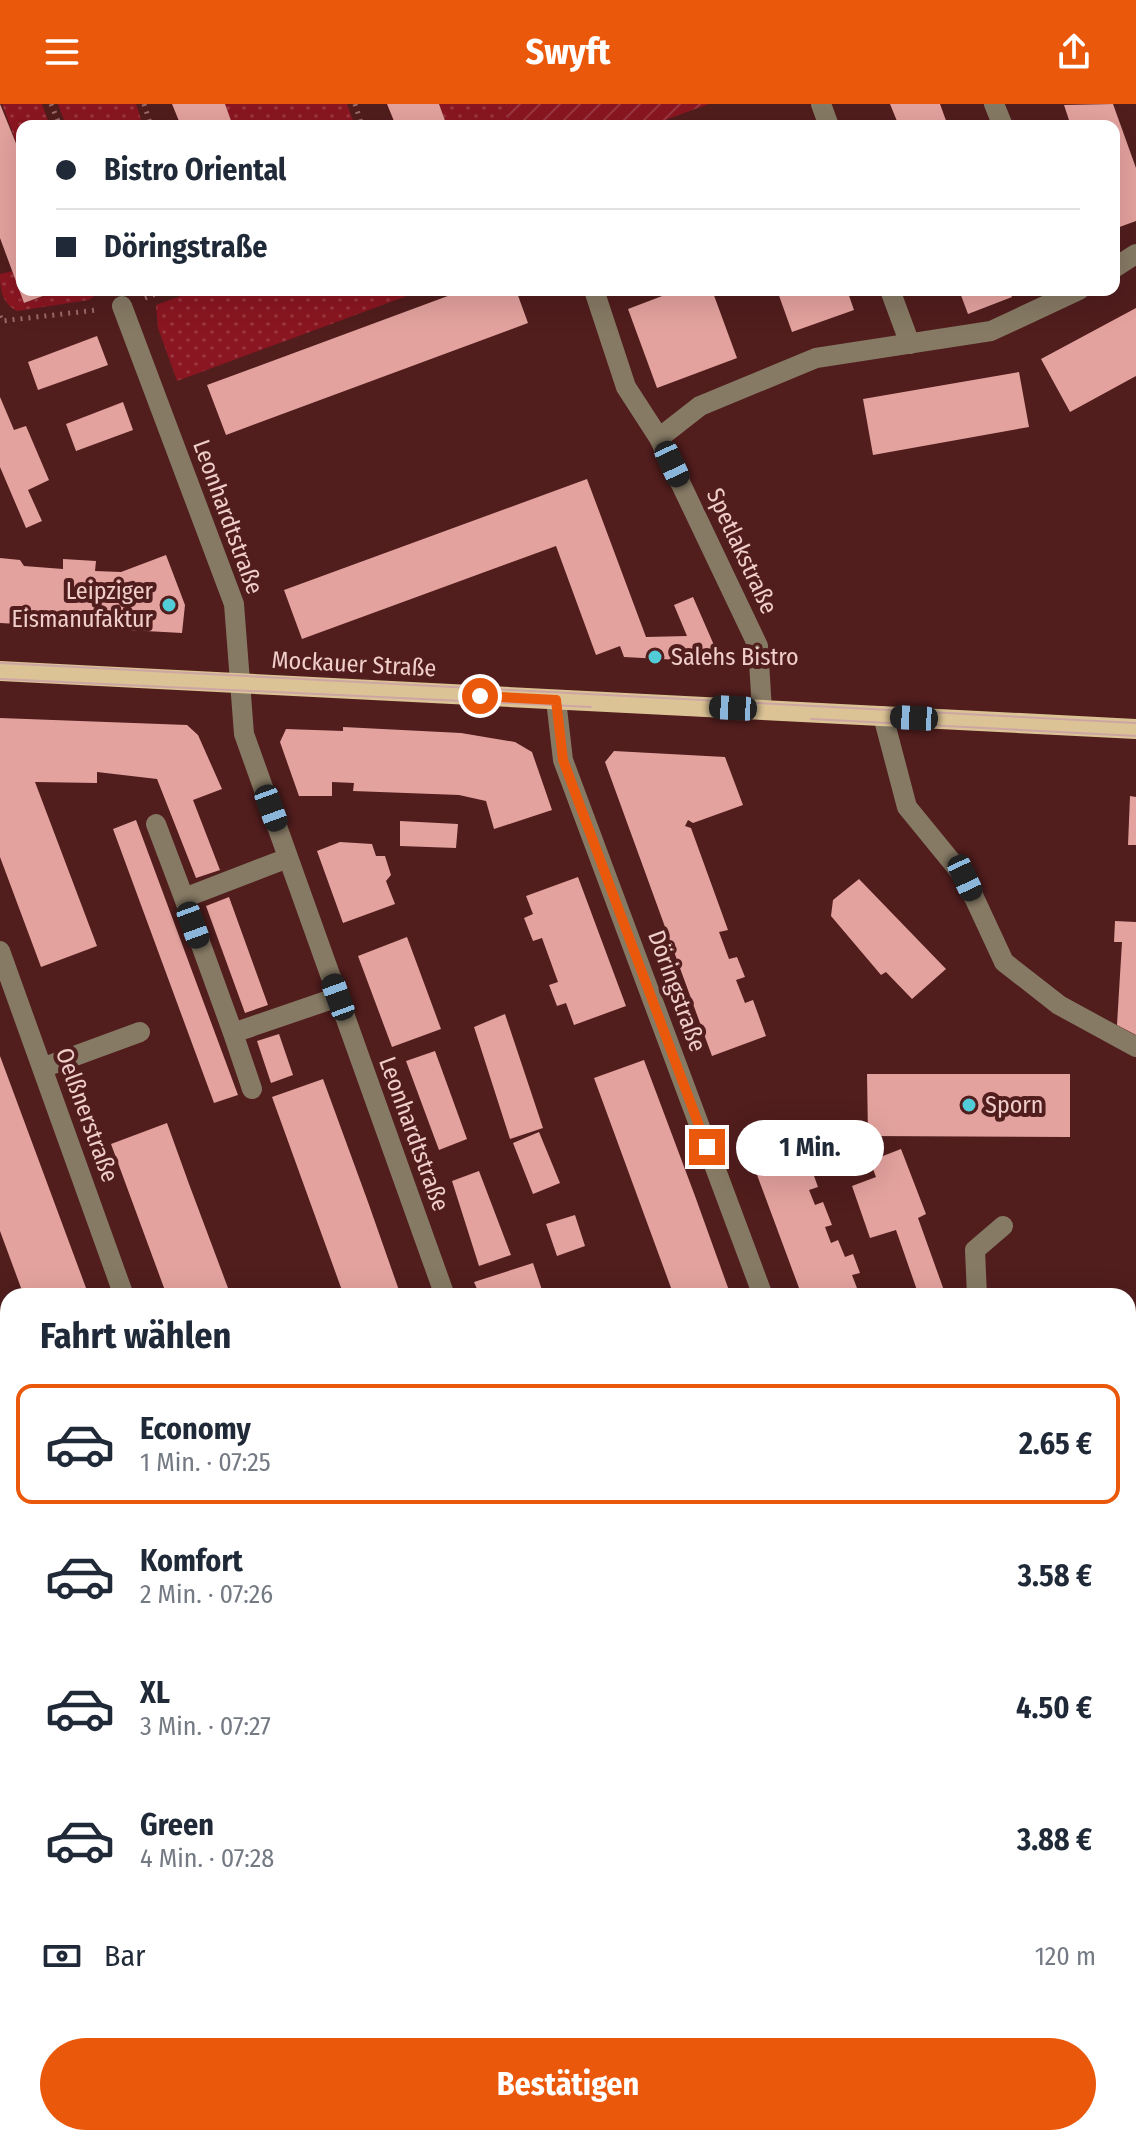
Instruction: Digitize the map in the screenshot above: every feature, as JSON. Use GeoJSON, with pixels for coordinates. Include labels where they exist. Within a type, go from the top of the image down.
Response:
{"type":"FeatureCollection","features":[{"type":"Feature","properties":{"kind":"main road","name":"Mockauer Straße"},"geometry":{"type":"LineString","coordinates":[[0,671],[1136,729]]}},
{"type":"Feature","properties":{"kind":"street","name":"Spetlakstraße"},"geometry":{"type":"LineString","coordinates":[[596,296],[626,387],[659,438],[758,646],[762,710]]}},
{"type":"Feature","properties":{"kind":"street"},"geometry":{"type":"LineString","coordinates":[[892,296],[910,344]]}},
{"type":"Feature","properties":{"kind":"street"},"geometry":{"type":"LineString","coordinates":[[659,438],[700,406],[816,358],[991,331],[1063,296]]}},
{"type":"Feature","properties":{"kind":"street","name":"Leonhardtstraße"},"geometry":{"type":"LineString","coordinates":[[122,306],[234,604],[244,734],[442,1288]]}},
{"type":"Feature","properties":{"kind":"street","name":"Döringstraße"},"geometry":{"type":"LineString","coordinates":[[556,700],[563,760],[760,1288]]}},
{"type":"Feature","properties":{"kind":"street"},"geometry":{"type":"LineString","coordinates":[[883,716],[907,807],[965,878],[1004,962],[1059,1005],[1136,1047]]}},
{"type":"Feature","properties":{"kind":"street"},"geometry":{"type":"LineString","coordinates":[[156,824],[252,1089]]}},
{"type":"Feature","properties":{"kind":"street"},"geometry":{"type":"LineString","coordinates":[[184,898],[288,858]]}},
{"type":"Feature","properties":{"kind":"street","name":"Oelßnerstraße"},"geometry":{"type":"LineString","coordinates":[[0,951],[121,1288]]}},
{"type":"Feature","properties":{"kind":"street"},"geometry":{"type":"LineString","coordinates":[[233,1033],[338,997]]}},
{"type":"Feature","properties":{"kind":"street"},"geometry":{"type":"LineString","coordinates":[[42,1068],[140,1032]]}},
{"type":"Feature","properties":{"kind":"street"},"geometry":{"type":"LineString","coordinates":[[977,1288],[975,1250],[1003,1226]]}},
{"type":"Feature","properties":{"kind":"path"},"geometry":{"type":"LineString","coordinates":[[1,320],[122,306]]}},
{"type":"Feature","properties":{"kind":"shaded area"},"geometry":{"type":"Polygon","coordinates":[[[2,104],[42,104],[48,120],[16,120],[16,142],[2,104]]]}},
{"type":"Feature","properties":{"kind":"shaded area"},"geometry":{"type":"Polygon","coordinates":[[[58,104],[136,104],[141,120],[64,120],[58,104]]]}},
{"type":"Feature","properties":{"kind":"shaded area"},"geometry":{"type":"Polygon","coordinates":[[[225,104],[347,104],[353,120],[231,120],[225,104]]]}},
{"type":"Feature","properties":{"kind":"shaded area"},"geometry":{"type":"Polygon","coordinates":[[[439,104],[504,104],[510,120],[445,120],[439,104]]]}},
{"type":"Feature","properties":{"kind":"shaded area"},"geometry":{"type":"Polygon","coordinates":[[[504,104],[709,104],[665,120],[510,120],[504,104]]]}},
{"type":"Feature","properties":{"kind":"shaded area"},"geometry":{"type":"Polygon","coordinates":[[[13,271],[16,296],[22,296],[25,303],[44,296],[94,296],[89,300],[17,311],[3,296],[0,274],[13,271]]]}},
{"type":"Feature","properties":{"kind":"shaded area"},"geometry":{"type":"Polygon","coordinates":[[[181,296],[407,296],[177,381],[158,328],[156,305],[181,296]]]}},
{"type":"Feature","properties":{"kind":"building"},"geometry":{"type":"Polygon","coordinates":[[[0,104],[16,143],[16,281],[0,238],[0,104]]]}},
{"type":"Feature","properties":{"kind":"building"},"geometry":{"type":"Polygon","coordinates":[[[172,104],[225,104],[231,120],[179,120],[172,104]]]}},
{"type":"Feature","properties":{"kind":"building"},"geometry":{"type":"Polygon","coordinates":[[[387,104],[439,104],[445,120],[394,120],[387,104]]]}},
{"type":"Feature","properties":{"kind":"building"},"geometry":{"type":"Polygon","coordinates":[[[890,104],[940,104],[946,120],[897,120],[890,104]]]}},
{"type":"Feature","properties":{"kind":"building"},"geometry":{"type":"Polygon","coordinates":[[[1113,104],[1119,120],[1069,120],[1064,105],[1113,104]]]}},
{"type":"Feature","properties":{"kind":"building"},"geometry":{"type":"Polygon","coordinates":[[[1120,123],[1136,168],[1136,221],[1120,227],[1120,123]]]}},
{"type":"Feature","properties":{"kind":"building"},"geometry":{"type":"Polygon","coordinates":[[[21,296],[43,296],[24,303],[21,296]]]}},
{"type":"Feature","properties":{"kind":"building"},"geometry":{"type":"Polygon","coordinates":[[[448,296],[518,296],[528,323],[226,435],[207,385],[448,296]]]}},
{"type":"Feature","properties":{"kind":"building"},"geometry":{"type":"Polygon","coordinates":[[[662,296],[714,296],[737,358],[657,388],[628,309],[662,296]]]}},
{"type":"Feature","properties":{"kind":"building"},"geometry":{"type":"Polygon","coordinates":[[[779,296],[849,296],[854,310],[792,332],[779,296]]]}},
{"type":"Feature","properties":{"kind":"building"},"geometry":{"type":"Polygon","coordinates":[[[961,296],[1012,297],[968,314],[961,296]]]}},
{"type":"Feature","properties":{"kind":"building"},"geometry":{"type":"Polygon","coordinates":[[[1136,308],[1136,376],[1070,412],[1041,359],[1136,308]]]}},
{"type":"Feature","properties":{"kind":"building"},"geometry":{"type":"Polygon","coordinates":[[[97,336],[108,365],[38,390],[28,362],[97,336]]]}},
{"type":"Feature","properties":{"kind":"building"},"geometry":{"type":"Polygon","coordinates":[[[1019,372],[1029,427],[873,455],[863,399],[1019,372]]]}},
{"type":"Feature","properties":{"kind":"building"},"geometry":{"type":"Polygon","coordinates":[[[0,397],[14,430],[26,426],[49,480],[28,490],[42,521],[26,528],[0,467],[0,397]]]}},
{"type":"Feature","properties":{"kind":"building"},"geometry":{"type":"Polygon","coordinates":[[[123,402],[133,430],[76,451],[66,424],[123,402]]]}},
{"type":"Feature","properties":{"kind":"building"},"geometry":{"type":"Polygon","coordinates":[[[587,479],[646,637],[687,636],[674,605],[693,597],[717,652],[717,662],[624,657],[620,646],[596,655],[556,546],[302,639],[284,590],[587,479]]]}},
{"type":"Feature","properties":{"kind":"building"},"geometry":{"type":"Polygon","coordinates":[[[166,555],[185,605],[182,633],[0,623],[0,558],[20,560],[24,566],[63,569],[63,559],[96,561],[95,571],[121,572],[166,555]]]}},
{"type":"Feature","properties":{"kind":"building"},"geometry":{"type":"Polygon","coordinates":[[[0,718],[187,725],[198,735],[222,789],[193,800],[220,870],[196,878],[157,779],[97,772],[97,783],[35,782],[97,946],[41,967],[0,857],[0,718]]]}},
{"type":"Feature","properties":{"kind":"building"},"geometry":{"type":"Polygon","coordinates":[[[343,727],[461,733],[515,742],[532,752],[552,810],[494,829],[486,801],[459,795],[353,791],[354,783],[332,782],[332,796],[299,796],[280,742],[286,729],[343,731],[343,727]]]}},
{"type":"Feature","properties":{"kind":"building"},"geometry":{"type":"Polygon","coordinates":[[[614,751],[725,757],[743,805],[693,823],[688,820],[685,826],[691,828],[728,930],[719,932],[729,959],[737,957],[745,977],[736,980],[745,1003],[753,1000],[766,1036],[712,1056],[605,762],[614,751]]]}},
{"type":"Feature","properties":{"kind":"building"},"geometry":{"type":"Polygon","coordinates":[[[1130,796],[1136,797],[1136,845],[1128,845],[1130,796]]]}},
{"type":"Feature","properties":{"kind":"building"},"geometry":{"type":"Polygon","coordinates":[[[136,820],[238,1095],[214,1103],[113,829],[136,820]]]}},
{"type":"Feature","properties":{"kind":"building"},"geometry":{"type":"Polygon","coordinates":[[[400,821],[458,824],[456,848],[400,846],[400,821]]]}},
{"type":"Feature","properties":{"kind":"building"},"geometry":{"type":"Polygon","coordinates":[[[340,842],[372,844],[376,856],[385,856],[391,875],[386,881],[395,904],[343,923],[317,851],[340,842]]]}},
{"type":"Feature","properties":{"kind":"building"},"geometry":{"type":"Polygon","coordinates":[[[578,877],[626,1006],[574,1025],[566,1003],[557,1006],[549,985],[558,982],[542,938],[533,941],[524,918],[533,914],[526,896],[578,877]]]}},
{"type":"Feature","properties":{"kind":"building"},"geometry":{"type":"Polygon","coordinates":[[[859,879],[946,969],[912,999],[886,972],[881,975],[831,916],[833,900],[859,879]]]}},
{"type":"Feature","properties":{"kind":"building"},"geometry":{"type":"Polygon","coordinates":[[[229,897],[268,1005],[245,1013],[206,906],[229,897]]]}},
{"type":"Feature","properties":{"kind":"building"},"geometry":{"type":"Polygon","coordinates":[[[1115,921],[1136,922],[1136,1035],[1117,1025],[1122,942],[1114,942],[1115,921]]]}},
{"type":"Feature","properties":{"kind":"building"},"geometry":{"type":"Polygon","coordinates":[[[407,937],[441,1029],[392,1047],[358,956],[407,937]]]}},
{"type":"Feature","properties":{"kind":"building"},"geometry":{"type":"Polygon","coordinates":[[[505,1014],[543,1128],[510,1139],[474,1027],[505,1014]]]}},
{"type":"Feature","properties":{"kind":"building"},"geometry":{"type":"Polygon","coordinates":[[[279,1034],[293,1075],[271,1083],[257,1041],[279,1034]]]}},
{"type":"Feature","properties":{"kind":"building"},"geometry":{"type":"Polygon","coordinates":[[[435,1051],[467,1139],[439,1150],[406,1061],[435,1051]]]}},
{"type":"Feature","properties":{"kind":"building"},"geometry":{"type":"Polygon","coordinates":[[[0,1056],[86,1288],[21,1288],[0,1231],[0,1056]]]}},
{"type":"Feature","properties":{"kind":"building"},"geometry":{"type":"Polygon","coordinates":[[[644,1060],[728,1288],[671,1288],[594,1078],[644,1060]]]}},
{"type":"Feature","properties":{"kind":"building","name":"Sporn"},"geometry":{"type":"Polygon","coordinates":[[[867,1074],[1070,1074],[1070,1137],[868,1136],[867,1074]]]}},
{"type":"Feature","properties":{"kind":"building"},"geometry":{"type":"Polygon","coordinates":[[[323,1079],[398,1288],[341,1288],[272,1097],[323,1079]]]}},
{"type":"Feature","properties":{"kind":"building"},"geometry":{"type":"Polygon","coordinates":[[[167,1123],[228,1288],[164,1288],[111,1144],[167,1123]]]}},
{"type":"Feature","properties":{"kind":"building"},"geometry":{"type":"Polygon","coordinates":[[[539,1132],[560,1183],[533,1194],[513,1143],[539,1132]]]}},
{"type":"Feature","properties":{"kind":"building"},"geometry":{"type":"Polygon","coordinates":[[[800,1137],[818,1187],[809,1190],[815,1205],[823,1202],[832,1225],[825,1227],[831,1243],[838,1240],[845,1257],[853,1254],[860,1273],[852,1275],[857,1288],[799,1288],[750,1156],[800,1137]]]}},
{"type":"Feature","properties":{"kind":"building"},"geometry":{"type":"Polygon","coordinates":[[[901,1149],[926,1214],[918,1218],[943,1288],[916,1288],[896,1230],[870,1238],[852,1186],[876,1177],[870,1161],[901,1149]]]}},
{"type":"Feature","properties":{"kind":"building"},"geometry":{"type":"Polygon","coordinates":[[[479,1171],[511,1255],[479,1266],[452,1181],[479,1171]]]}},
{"type":"Feature","properties":{"kind":"building"},"geometry":{"type":"Polygon","coordinates":[[[575,1215],[585,1246],[557,1256],[546,1224],[575,1215]]]}},
{"type":"Feature","properties":{"kind":"building"},"geometry":{"type":"Polygon","coordinates":[[[533,1263],[541,1288],[477,1288],[474,1282],[533,1263]]]}},
{"type":"Feature","properties":{"kind":"tram line"},"geometry":{"type":"LineString","coordinates":[[0,663],[1136,723]]}},
{"type":"Feature","properties":{"kind":"tram line"},"geometry":{"type":"LineString","coordinates":[[0,679],[591,707]]}},
{"type":"Feature","properties":{"kind":"tram line"},"geometry":{"type":"LineString","coordinates":[[811,719],[1136,736]]}},
{"type":"Feature","properties":{"kind":"place","name":"Leipziger Eismanufaktur"},"geometry":{"type":"Point","coordinates":[169,605]}},
{"type":"Feature","properties":{"kind":"place","name":"Salehs Bistro"},"geometry":{"type":"Point","coordinates":[655,657]}},
{"type":"Feature","properties":{"kind":"place","name":"Sporn"},"geometry":{"type":"Point","coordinates":[969,1105]}},
{"type":"Feature","properties":{"kind":"route"},"geometry":{"type":"LineString","coordinates":[[480,696],[556,700],[563,760],[707,1147]]}}]}
